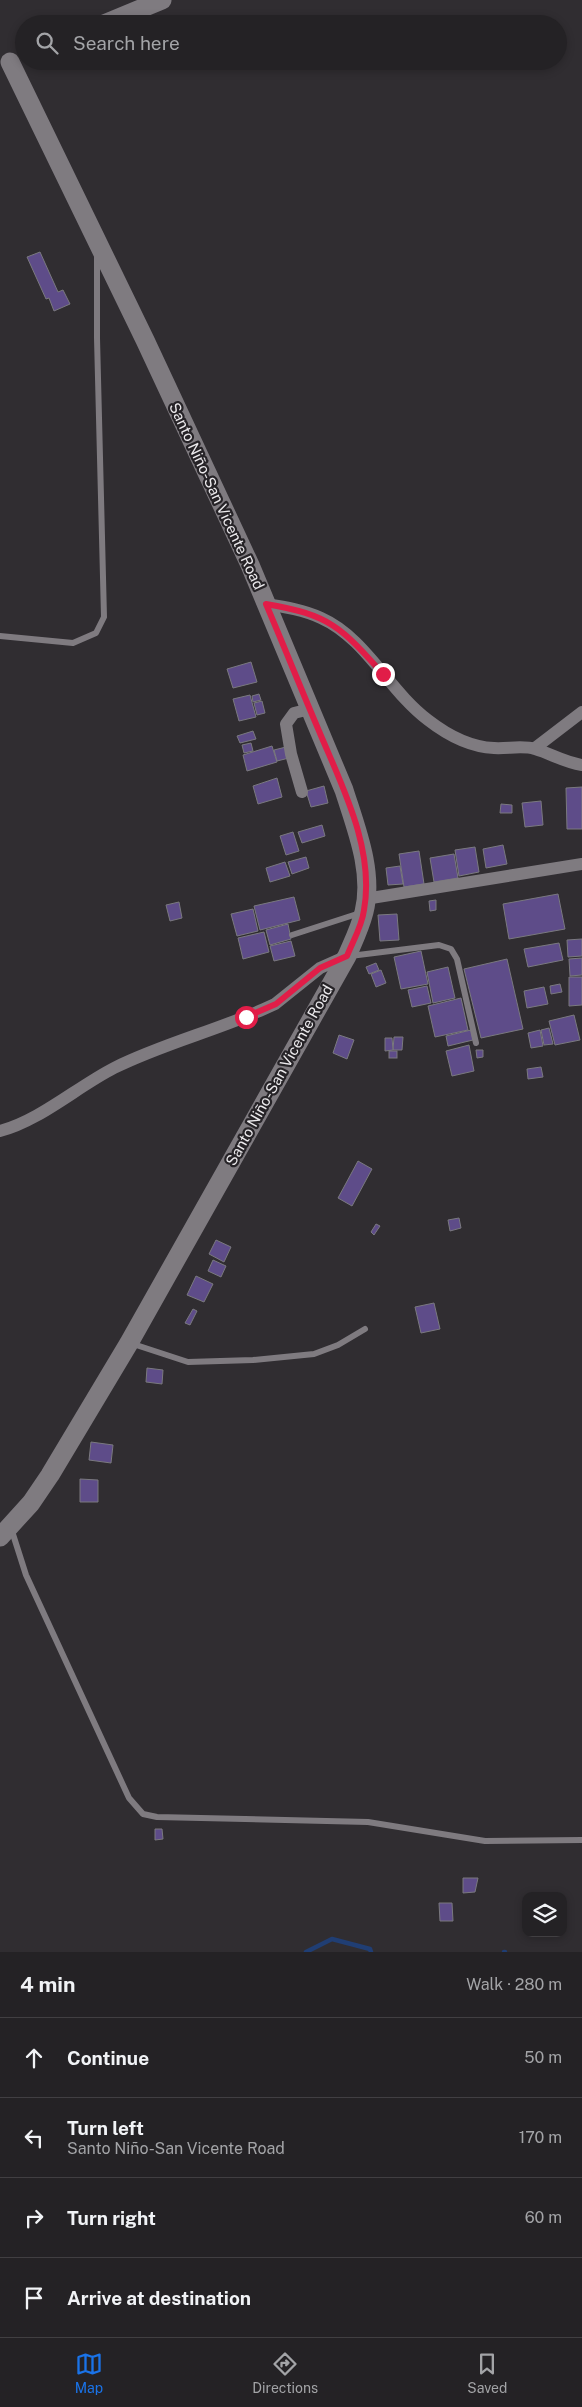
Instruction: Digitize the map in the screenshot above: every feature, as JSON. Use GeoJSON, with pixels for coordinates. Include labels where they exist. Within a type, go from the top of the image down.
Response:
{"type":"FeatureCollection","features":[{"type":"Feature","properties":{"kind":"main road"},"geometry":{"type":"LineString","coordinates":[[126,15],[162,0]]}},
{"type":"Feature","properties":{"kind":"main road","name":"Santo Niño-San Vicente Road"},"geometry":{"type":"LineString","coordinates":[[5,1532],[50,1475],[129,1343],[347,956],[365,905],[363,857],[355,824],[310,709],[266,604],[145,340],[15,70]]}},
{"type":"Feature","properties":{"kind":"street"},"geometry":{"type":"LineString","coordinates":[[266,604],[299,610],[322,618],[338,628],[356,644],[409,703],[427,720],[447,732],[468,742],[491,748],[535,748],[555,758],[582,765]]}},
{"type":"Feature","properties":{"kind":"street"},"geometry":{"type":"LineString","coordinates":[[302,792],[291,754],[286,724],[294,713],[310,709]]}},
{"type":"Feature","properties":{"kind":"street"},"geometry":{"type":"LineString","coordinates":[[535,748],[582,712]]}},
{"type":"Feature","properties":{"kind":"street"},"geometry":{"type":"LineString","coordinates":[[365,905],[582,864]]}},
{"type":"Feature","properties":{"kind":"street"},"geometry":{"type":"LineString","coordinates":[[0,1131],[33,1118],[67,1095],[114,1068],[276,1004],[320,968],[347,956]]}},
{"type":"Feature","properties":{"kind":"lane"},"geometry":{"type":"LineString","coordinates":[[0,636],[73,643],[96,633],[104,617],[97,348],[98,245]]}},
{"type":"Feature","properties":{"kind":"lane"},"geometry":{"type":"LineString","coordinates":[[292,935],[334,923],[365,905]]}},
{"type":"Feature","properties":{"kind":"lane"},"geometry":{"type":"LineString","coordinates":[[347,956],[439,946],[452,949],[457,959],[476,1043]]}},
{"type":"Feature","properties":{"kind":"lane"},"geometry":{"type":"LineString","coordinates":[[129,1343],[188,1362],[253,1360],[314,1354],[338,1345],[365,1329]]}},
{"type":"Feature","properties":{"kind":"lane"},"geometry":{"type":"LineString","coordinates":[[5,1532],[129,1798],[143,1814],[157,1817],[368,1822],[485,1841],[582,1840]]}},
{"type":"Feature","properties":{"kind":"building"},"geometry":{"type":"Polygon","coordinates":[[[40,252],[58,292],[63,290],[70,304],[54,311],[49,298],[46,299],[27,257],[40,252]]]}},
{"type":"Feature","properties":{"kind":"building"},"geometry":{"type":"Polygon","coordinates":[[[251,662],[257,682],[233,688],[227,669],[251,662]]]}},
{"type":"Feature","properties":{"kind":"building"},"geometry":{"type":"Polygon","coordinates":[[[259,694],[261,700],[253,702],[252,696],[259,694]]]}},
{"type":"Feature","properties":{"kind":"building"},"geometry":{"type":"Polygon","coordinates":[[[250,695],[256,717],[239,721],[233,699],[250,695]]]}},
{"type":"Feature","properties":{"kind":"building"},"geometry":{"type":"Polygon","coordinates":[[[262,701],[265,713],[257,715],[254,703],[262,701]]]}},
{"type":"Feature","properties":{"kind":"building"},"geometry":{"type":"Polygon","coordinates":[[[253,731],[256,739],[240,743],[237,736],[253,731]]]}},
{"type":"Feature","properties":{"kind":"building"},"geometry":{"type":"Polygon","coordinates":[[[251,743],[253,751],[244,753],[242,745],[251,743]]]}},
{"type":"Feature","properties":{"kind":"building"},"geometry":{"type":"Polygon","coordinates":[[[272,746],[277,762],[247,771],[243,755],[272,746]]]}},
{"type":"Feature","properties":{"kind":"building"},"geometry":{"type":"Polygon","coordinates":[[[286,747],[289,758],[277,761],[274,750],[286,747]]]}},
{"type":"Feature","properties":{"kind":"building"},"geometry":{"type":"Polygon","coordinates":[[[277,778],[282,797],[258,804],[253,786],[277,778]]]}},
{"type":"Feature","properties":{"kind":"building"},"geometry":{"type":"Polygon","coordinates":[[[324,786],[328,803],[311,807],[306,791],[324,786]]]}},
{"type":"Feature","properties":{"kind":"building"},"geometry":{"type":"Polygon","coordinates":[[[582,787],[582,829],[567,829],[566,788],[582,787]]]}},
{"type":"Feature","properties":{"kind":"building"},"geometry":{"type":"Polygon","coordinates":[[[541,801],[543,825],[525,827],[522,803],[541,801]]]}},
{"type":"Feature","properties":{"kind":"building"},"geometry":{"type":"Polygon","coordinates":[[[501,804],[512,805],[512,813],[500,813],[501,804]]]}},
{"type":"Feature","properties":{"kind":"building"},"geometry":{"type":"Polygon","coordinates":[[[322,825],[325,836],[302,843],[298,832],[322,825]]]}},
{"type":"Feature","properties":{"kind":"building"},"geometry":{"type":"Polygon","coordinates":[[[293,832],[299,851],[286,855],[280,836],[293,832]]]}},
{"type":"Feature","properties":{"kind":"building"},"geometry":{"type":"Polygon","coordinates":[[[503,845],[507,864],[486,868],[483,849],[503,845]]]}},
{"type":"Feature","properties":{"kind":"building"},"geometry":{"type":"Polygon","coordinates":[[[475,847],[479,872],[459,876],[455,850],[475,847]]]}},
{"type":"Feature","properties":{"kind":"building"},"geometry":{"type":"Polygon","coordinates":[[[419,851],[424,884],[404,887],[399,854],[419,851]]]}},
{"type":"Feature","properties":{"kind":"building"},"geometry":{"type":"Polygon","coordinates":[[[454,854],[458,878],[434,882],[430,858],[454,854]]]}},
{"type":"Feature","properties":{"kind":"building"},"geometry":{"type":"Polygon","coordinates":[[[306,857],[309,868],[292,874],[288,862],[306,857]]]}},
{"type":"Feature","properties":{"kind":"building"},"geometry":{"type":"Polygon","coordinates":[[[285,862],[290,876],[270,882],[266,868],[285,862]]]}},
{"type":"Feature","properties":{"kind":"building"},"geometry":{"type":"Polygon","coordinates":[[[400,866],[403,884],[388,885],[386,868],[400,866]]]}},
{"type":"Feature","properties":{"kind":"building"},"geometry":{"type":"Polygon","coordinates":[[[558,894],[565,929],[509,939],[503,904],[558,894]]]}},
{"type":"Feature","properties":{"kind":"building"},"geometry":{"type":"Polygon","coordinates":[[[294,897],[300,920],[260,930],[254,906],[294,897]]]}},
{"type":"Feature","properties":{"kind":"building"},"geometry":{"type":"Polygon","coordinates":[[[436,900],[436,910],[430,911],[429,901],[436,900]]]}},
{"type":"Feature","properties":{"kind":"building"},"geometry":{"type":"Polygon","coordinates":[[[179,902],[182,918],[170,921],[166,905],[179,902]]]}},
{"type":"Feature","properties":{"kind":"building"},"geometry":{"type":"Polygon","coordinates":[[[253,909],[258,931],[237,936],[231,914],[253,909]]]}},
{"type":"Feature","properties":{"kind":"building"},"geometry":{"type":"Polygon","coordinates":[[[397,914],[399,940],[380,941],[378,915],[397,914]]]}},
{"type":"Feature","properties":{"kind":"building"},"geometry":{"type":"Polygon","coordinates":[[[288,924],[291,939],[270,945],[266,930],[288,924]]]}},
{"type":"Feature","properties":{"kind":"building"},"geometry":{"type":"Polygon","coordinates":[[[264,932],[269,952],[243,959],[238,938],[264,932]]]}},
{"type":"Feature","properties":{"kind":"building"},"geometry":{"type":"Polygon","coordinates":[[[582,939],[582,956],[568,957],[567,940],[582,939]]]}},
{"type":"Feature","properties":{"kind":"building"},"geometry":{"type":"Polygon","coordinates":[[[291,941],[295,956],[274,961],[270,946],[291,941]]]}},
{"type":"Feature","properties":{"kind":"building"},"geometry":{"type":"Polygon","coordinates":[[[559,943],[563,960],[528,967],[524,949],[559,943]]]}},
{"type":"Feature","properties":{"kind":"building"},"geometry":{"type":"Polygon","coordinates":[[[421,951],[428,984],[401,989],[394,957],[421,951]]]}},
{"type":"Feature","properties":{"kind":"building"},"geometry":{"type":"Polygon","coordinates":[[[582,958],[582,975],[570,976],[569,959],[582,958]]]}},
{"type":"Feature","properties":{"kind":"building"},"geometry":{"type":"Polygon","coordinates":[[[507,959],[523,1029],[481,1038],[464,969],[507,959]]]}},
{"type":"Feature","properties":{"kind":"building"},"geometry":{"type":"Polygon","coordinates":[[[376,963],[379,970],[369,974],[366,967],[376,963]]]}},
{"type":"Feature","properties":{"kind":"building"},"geometry":{"type":"Polygon","coordinates":[[[448,967],[455,998],[433,1003],[427,972],[448,967]]]}},
{"type":"Feature","properties":{"kind":"building"},"geometry":{"type":"Polygon","coordinates":[[[381,970],[386,983],[376,987],[371,974],[381,970]]]}},
{"type":"Feature","properties":{"kind":"building"},"geometry":{"type":"Polygon","coordinates":[[[569,977],[582,977],[582,1005],[569,1006],[569,977]]]}},
{"type":"Feature","properties":{"kind":"building"},"geometry":{"type":"Polygon","coordinates":[[[560,984],[562,992],[551,994],[550,986],[560,984]]]}},
{"type":"Feature","properties":{"kind":"building"},"geometry":{"type":"Polygon","coordinates":[[[427,986],[431,1003],[412,1007],[408,990],[427,986]]]}},
{"type":"Feature","properties":{"kind":"building"},"geometry":{"type":"Polygon","coordinates":[[[544,987],[548,1004],[527,1008],[524,991],[544,987]]]}},
{"type":"Feature","properties":{"kind":"building"},"geometry":{"type":"Polygon","coordinates":[[[461,998],[468,1030],[435,1037],[428,1006],[461,998]]]}},
{"type":"Feature","properties":{"kind":"building"},"geometry":{"type":"Polygon","coordinates":[[[574,1015],[580,1040],[555,1045],[549,1021],[574,1015]]]}},
{"type":"Feature","properties":{"kind":"building"},"geometry":{"type":"Polygon","coordinates":[[[549,1028],[553,1044],[544,1045],[541,1030],[549,1028]]]}},
{"type":"Feature","properties":{"kind":"building"},"geometry":{"type":"Polygon","coordinates":[[[471,1030],[473,1040],[448,1046],[446,1036],[471,1030]]]}},
{"type":"Feature","properties":{"kind":"building"},"geometry":{"type":"Polygon","coordinates":[[[540,1030],[543,1046],[531,1048],[528,1033],[540,1030]]]}},
{"type":"Feature","properties":{"kind":"building"},"geometry":{"type":"Polygon","coordinates":[[[339,1035],[354,1040],[347,1059],[333,1053],[339,1035]]]}},
{"type":"Feature","properties":{"kind":"building"},"geometry":{"type":"Polygon","coordinates":[[[394,1037],[403,1037],[402,1050],[393,1050],[394,1037]]]}},
{"type":"Feature","properties":{"kind":"building"},"geometry":{"type":"Polygon","coordinates":[[[385,1038],[392,1038],[393,1050],[385,1051],[385,1038]]]}},
{"type":"Feature","properties":{"kind":"building"},"geometry":{"type":"Polygon","coordinates":[[[469,1045],[474,1071],[452,1076],[446,1051],[469,1045]]]}},
{"type":"Feature","properties":{"kind":"building"},"geometry":{"type":"Polygon","coordinates":[[[476,1050],[483,1050],[483,1057],[477,1058],[476,1050]]]}},
{"type":"Feature","properties":{"kind":"building"},"geometry":{"type":"Polygon","coordinates":[[[389,1051],[397,1051],[397,1058],[389,1058],[389,1051]]]}},
{"type":"Feature","properties":{"kind":"building"},"geometry":{"type":"Polygon","coordinates":[[[541,1067],[543,1077],[528,1079],[527,1069],[541,1067]]]}},
{"type":"Feature","properties":{"kind":"building"},"geometry":{"type":"Polygon","coordinates":[[[358,1161],[372,1169],[352,1206],[338,1198],[358,1161]]]}},
{"type":"Feature","properties":{"kind":"building"},"geometry":{"type":"Polygon","coordinates":[[[459,1218],[461,1228],[450,1231],[448,1220],[459,1218]]]}},
{"type":"Feature","properties":{"kind":"building"},"geometry":{"type":"Polygon","coordinates":[[[376,1224],[380,1226],[374,1235],[371,1232],[376,1224]]]}},
{"type":"Feature","properties":{"kind":"building"},"geometry":{"type":"Polygon","coordinates":[[[216,1240],[231,1247],[224,1262],[209,1254],[216,1240]]]}},
{"type":"Feature","properties":{"kind":"building"},"geometry":{"type":"Polygon","coordinates":[[[213,1260],[226,1266],[221,1277],[208,1271],[213,1260]]]}},
{"type":"Feature","properties":{"kind":"building"},"geometry":{"type":"Polygon","coordinates":[[[196,1276],[213,1284],[204,1302],[187,1295],[196,1276]]]}},
{"type":"Feature","properties":{"kind":"building"},"geometry":{"type":"Polygon","coordinates":[[[434,1303],[440,1329],[421,1333],[415,1307],[434,1303]]]}},
{"type":"Feature","properties":{"kind":"building"},"geometry":{"type":"Polygon","coordinates":[[[193,1309],[197,1311],[190,1325],[185,1323],[193,1309]]]}},
{"type":"Feature","properties":{"kind":"building"},"geometry":{"type":"Polygon","coordinates":[[[147,1368],[163,1370],[162,1384],[146,1382],[147,1368]]]}},
{"type":"Feature","properties":{"kind":"building"},"geometry":{"type":"Polygon","coordinates":[[[91,1442],[113,1445],[111,1463],[89,1460],[91,1442]]]}},
{"type":"Feature","properties":{"kind":"building"},"geometry":{"type":"Polygon","coordinates":[[[80,1479],[98,1480],[98,1502],[80,1502],[80,1479]]]}},
{"type":"Feature","properties":{"kind":"building"},"geometry":{"type":"Polygon","coordinates":[[[155,1829],[162,1829],[163,1839],[155,1840],[155,1829]]]}},
{"type":"Feature","properties":{"kind":"building"},"geometry":{"type":"Polygon","coordinates":[[[463,1878],[478,1878],[475,1892],[463,1893],[463,1878]]]}},
{"type":"Feature","properties":{"kind":"building"},"geometry":{"type":"Polygon","coordinates":[[[439,1903],[452,1903],[453,1921],[440,1921],[439,1903]]]}},
{"type":"Feature","properties":{"kind":"waterway"},"geometry":{"type":"LineString","coordinates":[[306,1952],[332,1939],[370,1949],[371,1952]]}},
{"type":"Feature","properties":{"kind":"route"},"geometry":{"type":"LineString","coordinates":[[246,1017],[276,1004],[300,982],[320,968],[347,956],[357,934],[364,911],[365,900],[363,857],[344,790],[266,604],[299,610],[322,618],[338,628],[356,644],[383,674]]}}]}
